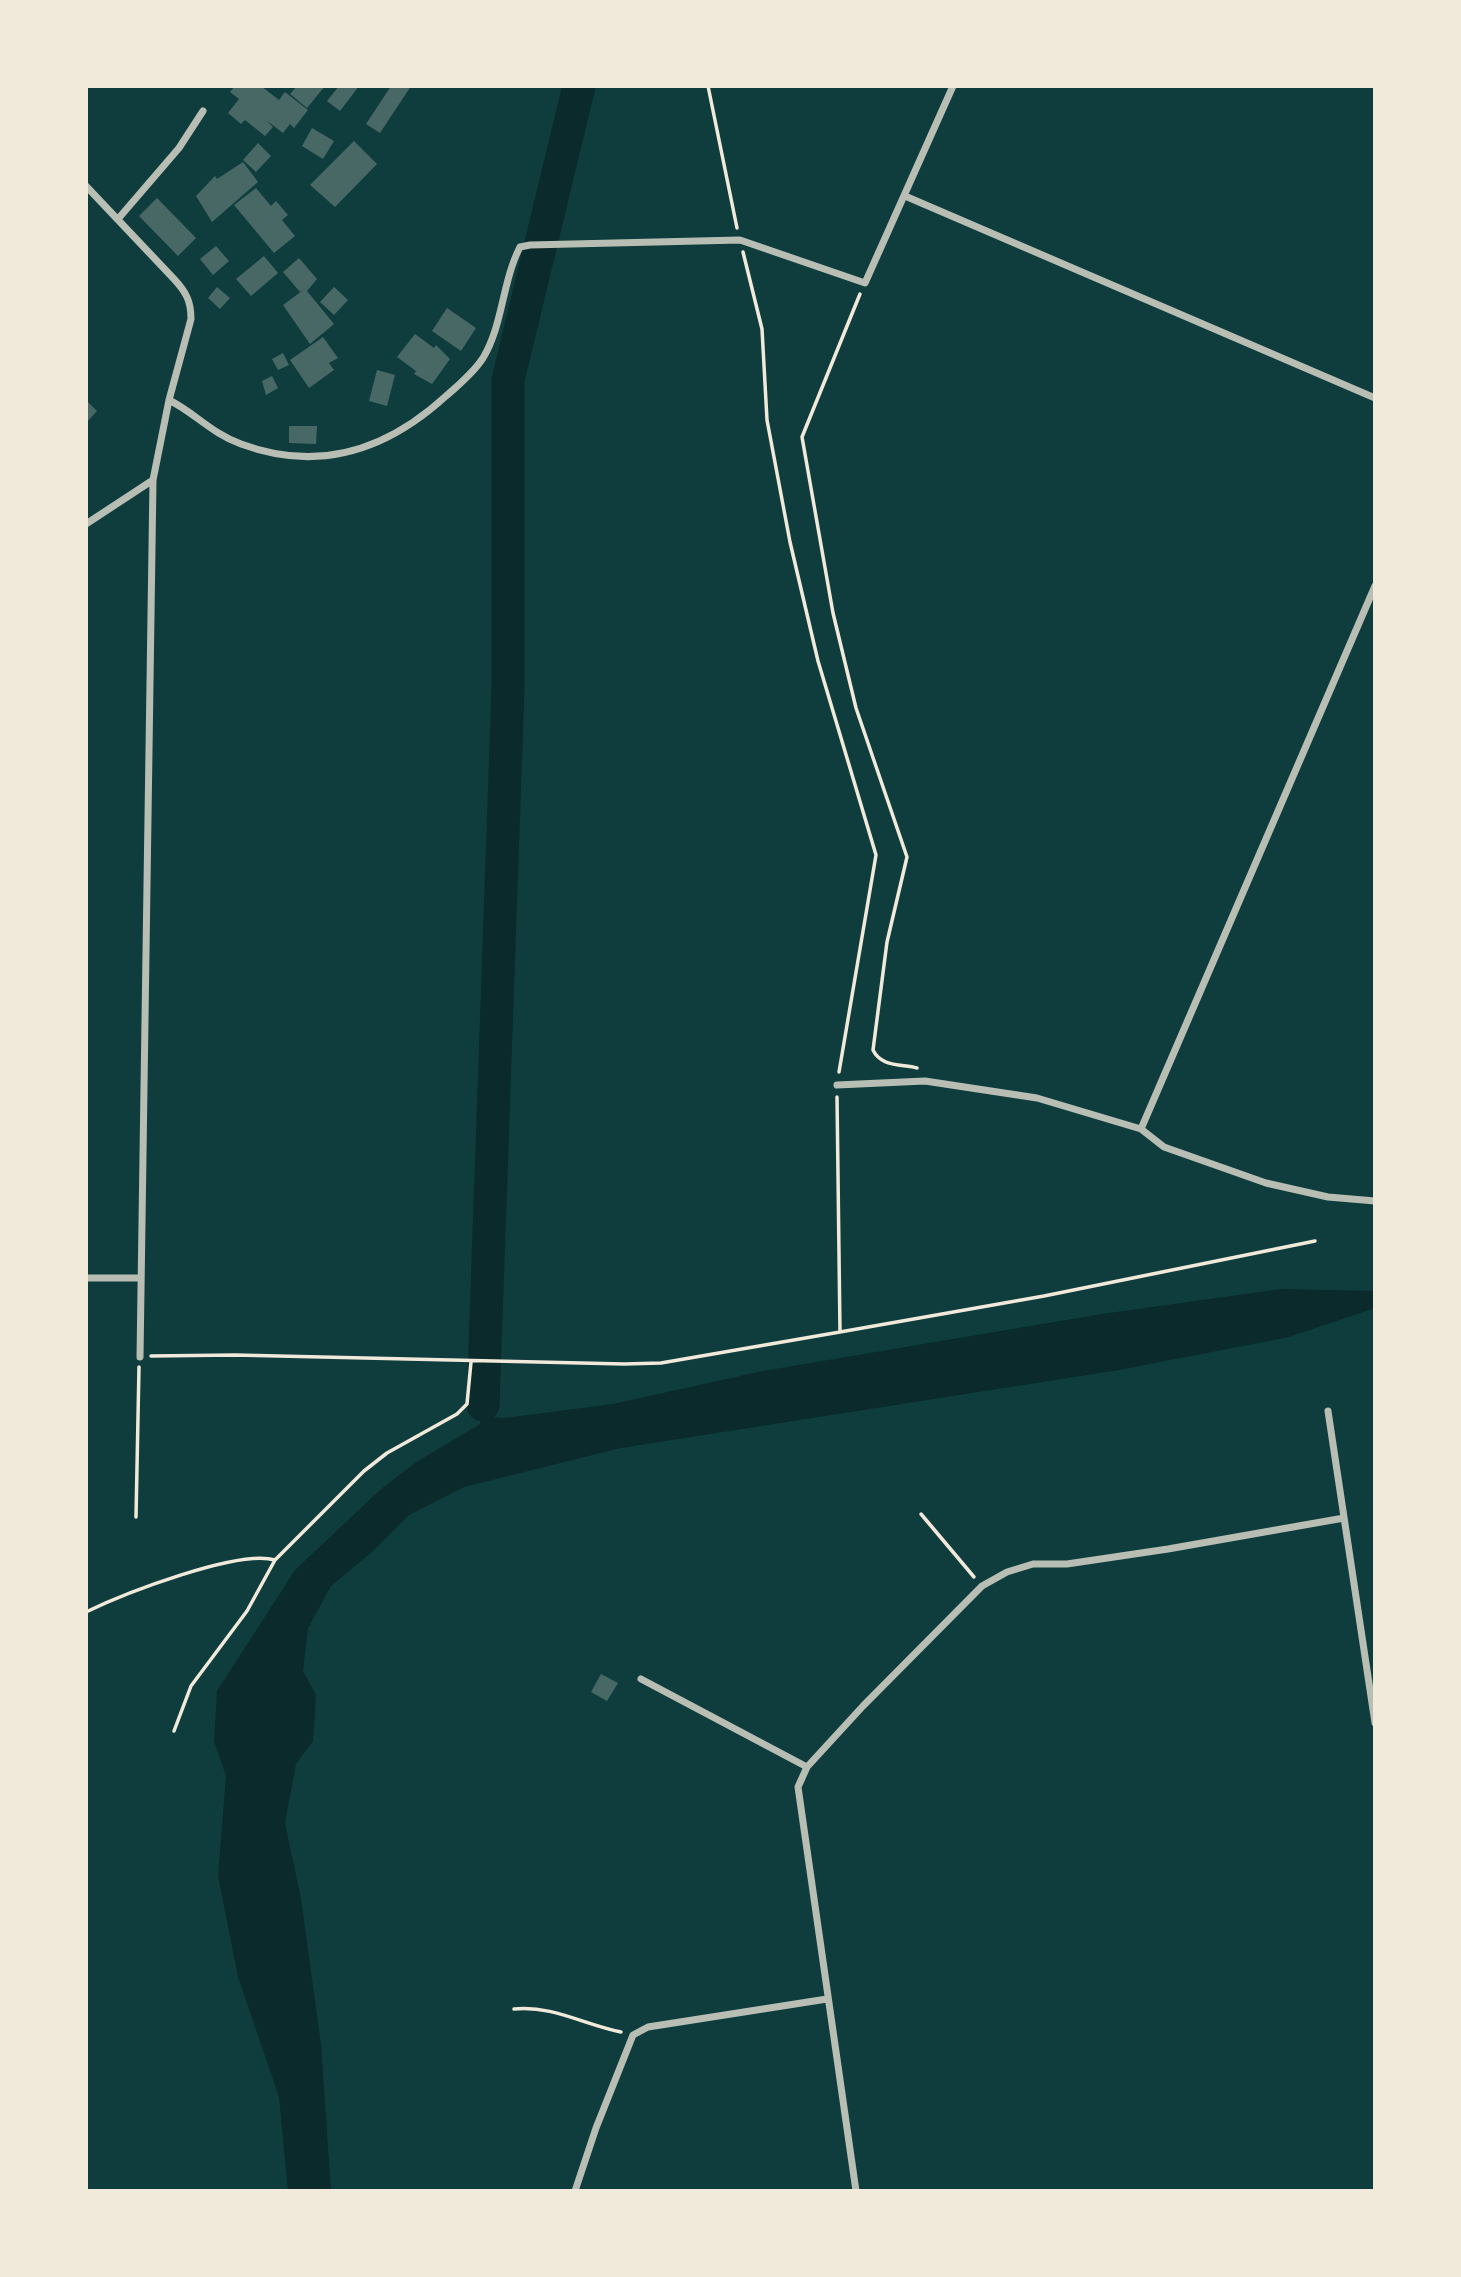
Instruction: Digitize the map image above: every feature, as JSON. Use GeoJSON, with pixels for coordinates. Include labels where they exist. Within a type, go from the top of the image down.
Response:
{"type":"FeatureCollection","features":[{"type":"Feature","properties":{"kind":"street"},"geometry":{"type":"LineString","coordinates":[[169,400],[228,439],[305,459],[372,445],[399,433],[425,415],[481,361],[489,345],[509,268],[520,247],[563,243],[740,240],[864,283],[953,86]]}},
{"type":"Feature","properties":{"kind":"street"},"geometry":{"type":"LineString","coordinates":[[118,219],[179,148],[204,111]]}},
{"type":"Feature","properties":{"kind":"street"},"geometry":{"type":"LineString","coordinates":[[86,186],[182,287],[191,306],[189,327],[169,400],[153,480],[139,1278],[140,1357]]}},
{"type":"Feature","properties":{"kind":"street"},"geometry":{"type":"LineString","coordinates":[[905,196],[1375,398]]}},
{"type":"Feature","properties":{"kind":"street"},"geometry":{"type":"LineString","coordinates":[[86,524],[153,480]]}},
{"type":"Feature","properties":{"kind":"street"},"geometry":{"type":"LineString","coordinates":[[1141,1129],[1375,586]]}},
{"type":"Feature","properties":{"kind":"street"},"geometry":{"type":"LineString","coordinates":[[837,1085],[934,1082],[1037,1098],[1141,1129],[1164,1147],[1266,1183],[1328,1197],[1375,1201]]}},
{"type":"Feature","properties":{"kind":"street"},"geometry":{"type":"LineString","coordinates":[[86,1278],[139,1278]]}},
{"type":"Feature","properties":{"kind":"street"},"geometry":{"type":"LineString","coordinates":[[1328,1411],[1375,1723]]}},
{"type":"Feature","properties":{"kind":"street"},"geometry":{"type":"LineString","coordinates":[[856,2191],[799,1787],[807,1767],[863,1706],[982,1586],[1033,1564],[1067,1564],[1156,1551],[1344,1518]]}},
{"type":"Feature","properties":{"kind":"street"},"geometry":{"type":"LineString","coordinates":[[641,1679],[807,1767]]}},
{"type":"Feature","properties":{"kind":"street"},"geometry":{"type":"LineString","coordinates":[[575,2191],[596,2128],[633,2035],[648,2027],[827,1999]]}},
{"type":"Feature","properties":{"kind":"path"},"geometry":{"type":"LineString","coordinates":[[708,86],[740,240],[762,329],[767,420],[790,542],[818,662],[876,855],[837,1085],[840,1332]]}},
{"type":"Feature","properties":{"kind":"path"},"geometry":{"type":"LineString","coordinates":[[864,283],[802,437],[833,614],[846,668],[856,708],[906,857],[887,942],[873,1050],[877,1059],[926,1072],[934,1082]]}},
{"type":"Feature","properties":{"kind":"path"},"geometry":{"type":"LineString","coordinates":[[136,1517],[140,1357],[234,1355],[471,1362],[661,1363],[1045,1296],[1315,1241]]}},
{"type":"Feature","properties":{"kind":"path"},"geometry":{"type":"LineString","coordinates":[[174,1731],[191,1686],[247,1611],[275,1560],[364,1471],[387,1453],[457,1414],[467,1404],[471,1362]]}},
{"type":"Feature","properties":{"kind":"path"},"geometry":{"type":"LineString","coordinates":[[921,1514],[982,1586]]}},
{"type":"Feature","properties":{"kind":"path"},"geometry":{"type":"LineString","coordinates":[[86,1612],[152,1584],[205,1569],[263,1557],[275,1560]]}},
{"type":"Feature","properties":{"kind":"path"},"geometry":{"type":"LineString","coordinates":[[514,2009],[532,2007],[555,2012],[633,2035]]}},
{"type":"Feature","properties":{"kind":"water"},"geometry":{"type":"Polygon","coordinates":[[[1281,1289],[1375,1291],[1375,1308],[1289,1337],[1119,1370],[621,1448],[464,1487],[409,1515],[373,1551],[331,1586],[308,1628],[303,1671],[316,1695],[313,1741],[296,1764],[285,1823],[301,1899],[321,2044],[331,2191],[288,2191],[279,2097],[238,1977],[218,1876],[226,1776],[214,1741],[217,1691],[295,1570],[381,1489],[418,1461],[480,1424],[483,1364],[488,1364],[490,1417],[504,1418],[613,1404],[763,1371],[1102,1314],[1281,1289]]]}},
{"type":"Feature","properties":{"kind":"building"},"geometry":{"type":"Polygon","coordinates":[[[235,86],[261,86],[279,100],[285,92],[308,110],[294,128],[290,124],[283,133],[266,120],[273,127],[265,136],[245,120],[241,124],[228,113],[239,99],[230,92],[235,86]]]}},
{"type":"Feature","properties":{"kind":"building"},"geometry":{"type":"Polygon","coordinates":[[[297,86],[325,86],[307,108],[290,94],[297,86]]]}},
{"type":"Feature","properties":{"kind":"building"},"geometry":{"type":"Polygon","coordinates":[[[339,86],[359,86],[340,111],[327,101],[339,86]]]}},
{"type":"Feature","properties":{"kind":"building"},"geometry":{"type":"Polygon","coordinates":[[[391,86],[411,86],[380,133],[366,124],[391,86]]]}},
{"type":"Feature","properties":{"kind":"building"},"geometry":{"type":"Polygon","coordinates":[[[312,128],[334,141],[323,159],[302,146],[312,128]]]}},
{"type":"Feature","properties":{"kind":"building"},"geometry":{"type":"Polygon","coordinates":[[[354,141],[377,164],[335,207],[310,185],[354,141]]]}},
{"type":"Feature","properties":{"kind":"building"},"geometry":{"type":"Polygon","coordinates":[[[258,143],[271,156],[256,172],[243,160],[258,143]]]}},
{"type":"Feature","properties":{"kind":"building"},"geometry":{"type":"Polygon","coordinates":[[[243,162],[258,182],[212,222],[196,196],[215,176],[217,179],[243,162]]]}},
{"type":"Feature","properties":{"kind":"building"},"geometry":{"type":"Polygon","coordinates":[[[256,188],[271,206],[276,201],[288,215],[282,220],[295,236],[274,253],[234,205],[256,188]]]}},
{"type":"Feature","properties":{"kind":"building"},"geometry":{"type":"Polygon","coordinates":[[[157,198],[196,238],[178,256],[139,216],[157,198]]]}},
{"type":"Feature","properties":{"kind":"building"},"geometry":{"type":"Polygon","coordinates":[[[216,246],[229,261],[213,275],[200,259],[216,246]]]}},
{"type":"Feature","properties":{"kind":"building"},"geometry":{"type":"Polygon","coordinates":[[[264,256],[278,273],[251,296],[236,279],[264,256]]]}},
{"type":"Feature","properties":{"kind":"building"},"geometry":{"type":"Polygon","coordinates":[[[299,258],[317,279],[307,291],[334,324],[310,344],[283,305],[306,288],[300,292],[283,272],[299,258]]]}},
{"type":"Feature","properties":{"kind":"building"},"geometry":{"type":"Polygon","coordinates":[[[217,287],[230,298],[220,309],[208,298],[217,287]]]}},
{"type":"Feature","properties":{"kind":"building"},"geometry":{"type":"Polygon","coordinates":[[[334,287],[348,300],[334,315],[320,302],[334,287]]]}},
{"type":"Feature","properties":{"kind":"building"},"geometry":{"type":"Polygon","coordinates":[[[447,308],[476,328],[461,351],[432,331],[447,308]]]}},
{"type":"Feature","properties":{"kind":"building"},"geometry":{"type":"Polygon","coordinates":[[[415,334],[434,348],[436,345],[450,359],[432,384],[414,374],[416,371],[397,357],[415,334]]]}},
{"type":"Feature","properties":{"kind":"building"},"geometry":{"type":"Polygon","coordinates":[[[323,337],[338,358],[329,363],[334,370],[309,388],[290,360],[323,337]]]}},
{"type":"Feature","properties":{"kind":"building"},"geometry":{"type":"Polygon","coordinates":[[[283,353],[289,365],[278,370],[272,359],[283,353]]]}},
{"type":"Feature","properties":{"kind":"building"},"geometry":{"type":"Polygon","coordinates":[[[377,370],[395,375],[387,406],[369,401],[377,370]]]}},
{"type":"Feature","properties":{"kind":"building"},"geometry":{"type":"Polygon","coordinates":[[[272,376],[278,388],[266,395],[262,381],[272,376]]]}},
{"type":"Feature","properties":{"kind":"building"},"geometry":{"type":"Polygon","coordinates":[[[86,400],[97,411],[86,423],[86,400]]]}},
{"type":"Feature","properties":{"kind":"building"},"geometry":{"type":"Polygon","coordinates":[[[289,426],[317,426],[316,444],[289,443],[289,426]]]}},
{"type":"Feature","properties":{"kind":"building"},"geometry":{"type":"Polygon","coordinates":[[[601,1674],[618,1683],[607,1701],[591,1692],[601,1674]]]}},
{"type":"Feature","properties":{"kind":"waterway"},"geometry":{"type":"LineString","coordinates":[[483,1405],[508,688],[508,380],[579,86]]}}]}
